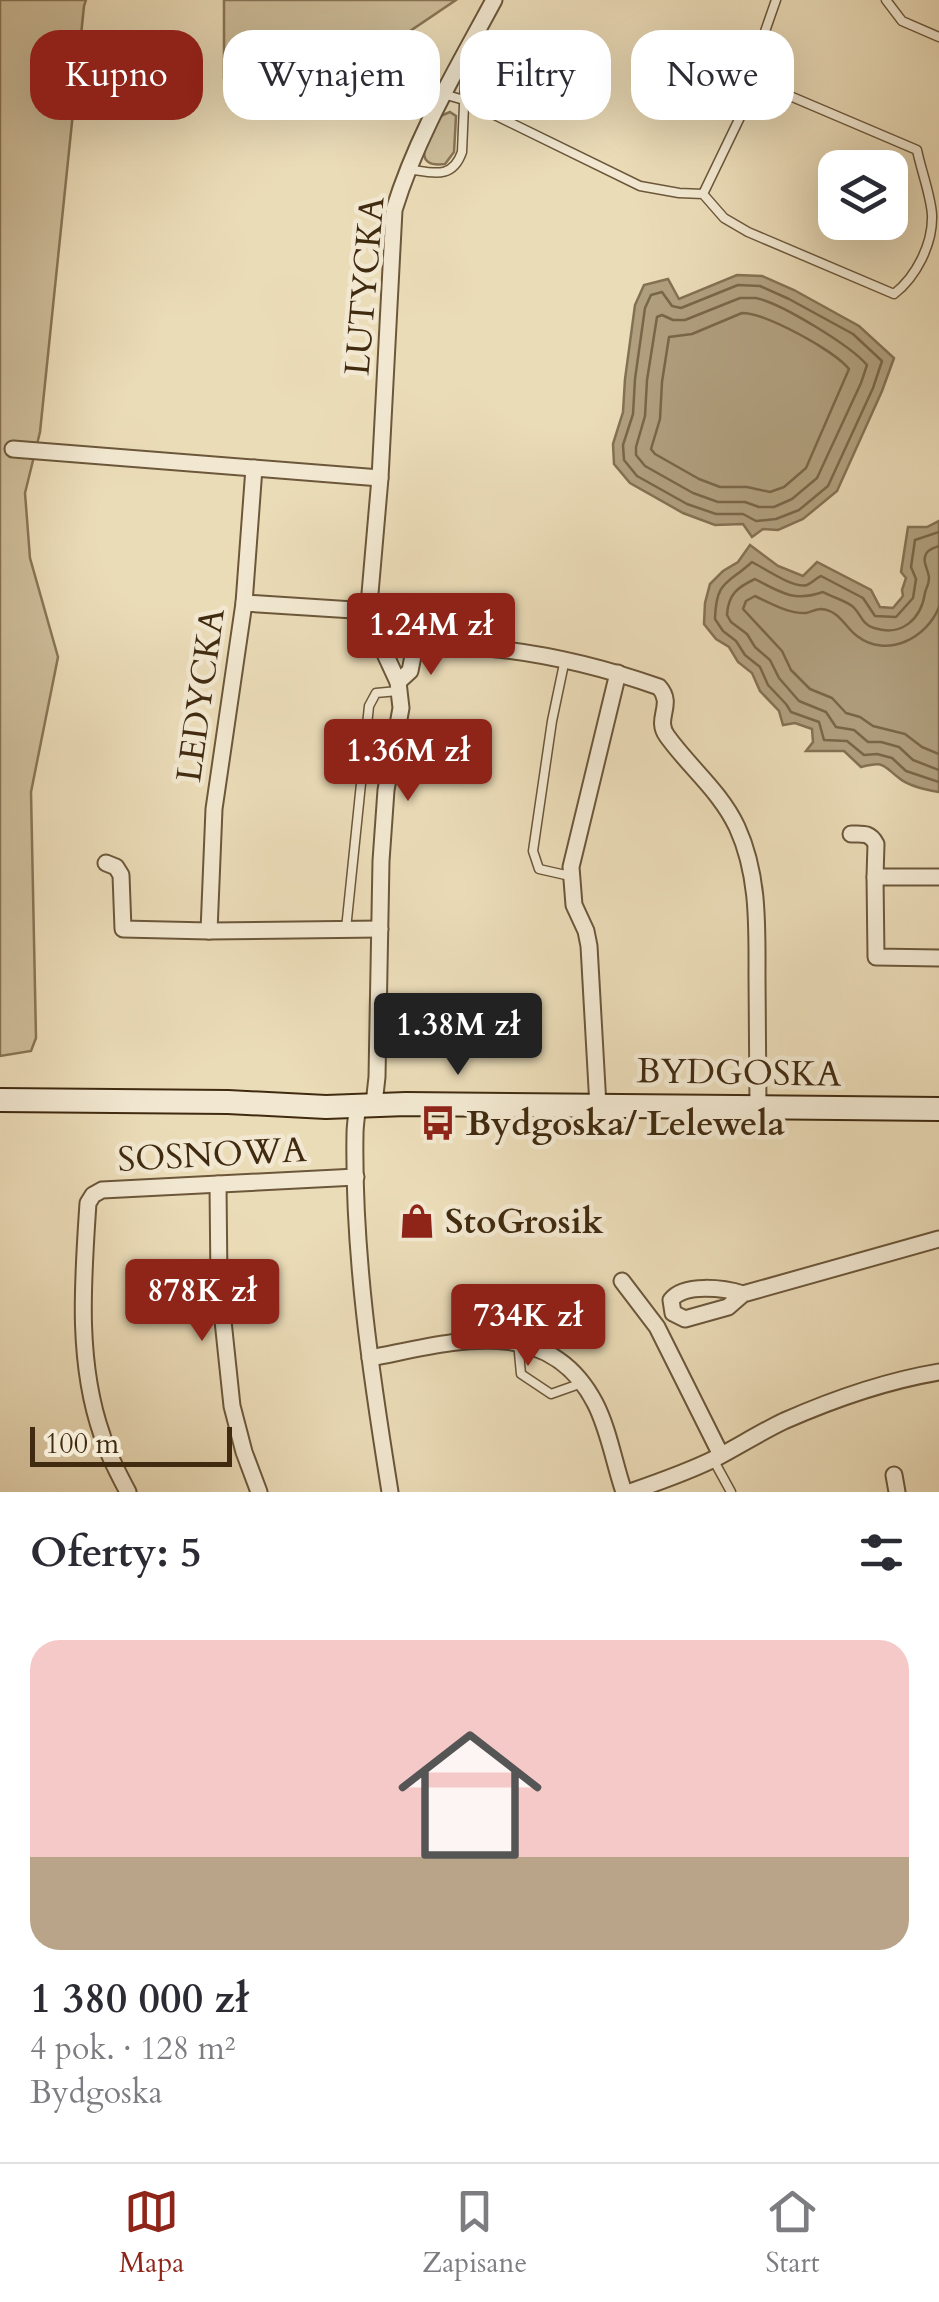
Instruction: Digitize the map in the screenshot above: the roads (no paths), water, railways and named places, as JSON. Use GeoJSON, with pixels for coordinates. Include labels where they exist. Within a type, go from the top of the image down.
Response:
{"type":"FeatureCollection","features":[{"type":"Feature","properties":{"kind":"street","name":"LUTYCKA"},"geometry":{"type":"LineString","coordinates":[[478,30],[494,0]]}},
{"type":"Feature","properties":{"kind":"street","name":"LUTYCKA"},"geometry":{"type":"LineString","coordinates":[[390,1492],[370,1358],[359,1244],[354,1129],[377,1077],[381,860],[386,790],[401,708],[398,686],[372,626],[370,611],[394,210],[424,129],[460,63]]}},
{"type":"Feature","properties":{"kind":"street"},"geometry":{"type":"LineString","coordinates":[[13,449],[380,478]]}},
{"type":"Feature","properties":{"kind":"street","name":"LEDYCKA"},"geometry":{"type":"LineString","coordinates":[[209,931],[214,809],[244,603],[254,468]]}},
{"type":"Feature","properties":{"kind":"street"},"geometry":{"type":"LineString","coordinates":[[244,603],[370,611]]}},
{"type":"Feature","properties":{"kind":"street"},"geometry":{"type":"LineString","coordinates":[[380,643],[457,646],[565,659],[663,690],[665,733],[720,797],[744,844],[756,899],[758,1108]]}},
{"type":"Feature","properties":{"kind":"street"},"geometry":{"type":"LineString","coordinates":[[398,686],[410,670],[415,646]]}},
{"type":"Feature","properties":{"kind":"street"},"geometry":{"type":"LineString","coordinates":[[598,1106],[589,946],[574,905],[571,866],[618,673]]}},
{"type":"Feature","properties":{"kind":"street"},"geometry":{"type":"LineString","coordinates":[[851,834],[867,834],[876,844],[876,957],[939,958]]}},
{"type":"Feature","properties":{"kind":"street"},"geometry":{"type":"LineString","coordinates":[[106,863],[122,875],[123,929],[380,930]]}},
{"type":"Feature","properties":{"kind":"street"},"geometry":{"type":"LineString","coordinates":[[875,876],[939,877]]}},
{"type":"Feature","properties":{"kind":"street","name":"BYDGOSKA"},"geometry":{"type":"LineString","coordinates":[[0,1100],[228,1102],[339,1093],[366,1104],[939,1109]]}},
{"type":"Feature","properties":{"kind":"street","name":"SOSNOWA"},"geometry":{"type":"LineString","coordinates":[[128,1492],[101,1433],[89,1383],[83,1286],[88,1203],[93,1196],[102,1190],[356,1177]]}},
{"type":"Feature","properties":{"kind":"street"},"geometry":{"type":"LineString","coordinates":[[218,1184],[220,1283],[230,1390],[244,1452],[259,1492]]}},
{"type":"Feature","properties":{"kind":"street"},"geometry":{"type":"LineString","coordinates":[[743,1294],[939,1239]]}},
{"type":"Feature","properties":{"kind":"street"},"geometry":{"type":"LineString","coordinates":[[622,1281],[656,1327],[717,1457]]}},
{"type":"Feature","properties":{"kind":"street"},"geometry":{"type":"LineString","coordinates":[[370,1358],[496,1339],[518,1342],[554,1358],[582,1383],[602,1419],[626,1492],[671,1479],[783,1422],[850,1394],[939,1372]]}},
{"type":"Feature","properties":{"kind":"street"},"geometry":{"type":"LineString","coordinates":[[894,1475],[896,1492]]}},
{"type":"Feature","properties":{"kind":"lane"},"geometry":{"type":"LineString","coordinates":[[766,30],[776,0]]}},
{"type":"Feature","properties":{"kind":"lane"},"geometry":{"type":"LineString","coordinates":[[886,0],[902,21],[939,36]]}},
{"type":"Feature","properties":{"kind":"lane"},"geometry":{"type":"LineString","coordinates":[[443,94],[460,99]]}},
{"type":"Feature","properties":{"kind":"lane"},"geometry":{"type":"LineString","coordinates":[[505,120],[640,186],[704,194],[724,218],[748,232],[894,294],[924,256],[932,215],[917,150],[794,98]]}},
{"type":"Feature","properties":{"kind":"lane"},"geometry":{"type":"LineString","coordinates":[[407,169],[439,173],[456,165],[462,152],[463,120]]}},
{"type":"Feature","properties":{"kind":"lane"},"geometry":{"type":"LineString","coordinates":[[704,194],[739,120]]}},
{"type":"Feature","properties":{"kind":"lane"},"geometry":{"type":"LineString","coordinates":[[565,659],[533,851],[540,869],[572,876]]}},
{"type":"Feature","properties":{"kind":"lane"},"geometry":{"type":"LineString","coordinates":[[346,929],[369,706],[376,693],[398,686]]}},
{"type":"Feature","properties":{"kind":"lane"},"geometry":{"type":"LineString","coordinates":[[518,1342],[521,1374],[551,1394],[582,1383]]}},
{"type":"Feature","properties":{"kind":"lane"},"geometry":{"type":"LineString","coordinates":[[717,1457],[731,1492]]}},
{"type":"Feature","properties":{"kind":"water"},"geometry":{"type":"Polygon","coordinates":[[[737,275],[762,276],[794,290],[859,326],[894,358],[837,491],[803,519],[778,530],[763,529],[752,537],[743,524],[715,525],[683,513],[630,483],[614,464],[613,444],[623,412],[635,305],[644,285],[668,279],[679,299],[737,275]]]}},
{"type":"Feature","properties":{"kind":"water"},"geometry":{"type":"Polygon","coordinates":[[[939,521],[939,792],[907,783],[883,765],[861,767],[844,751],[806,751],[813,742],[812,729],[795,723],[783,725],[779,711],[760,691],[752,673],[704,624],[710,584],[738,562],[750,545],[778,566],[803,576],[817,562],[871,590],[880,607],[893,608],[903,596],[906,578],[901,572],[908,527],[927,527],[939,521]]]}},
{"type":"Feature","properties":{"kind":"place","name":"Bydgoska/ Lelewela"},"geometry":{"type":"Point","coordinates":[438,1123]}},
{"type":"Feature","properties":{"kind":"place","name":"StoGrosik"},"geometry":{"type":"Point","coordinates":[417,1221]}}]}
